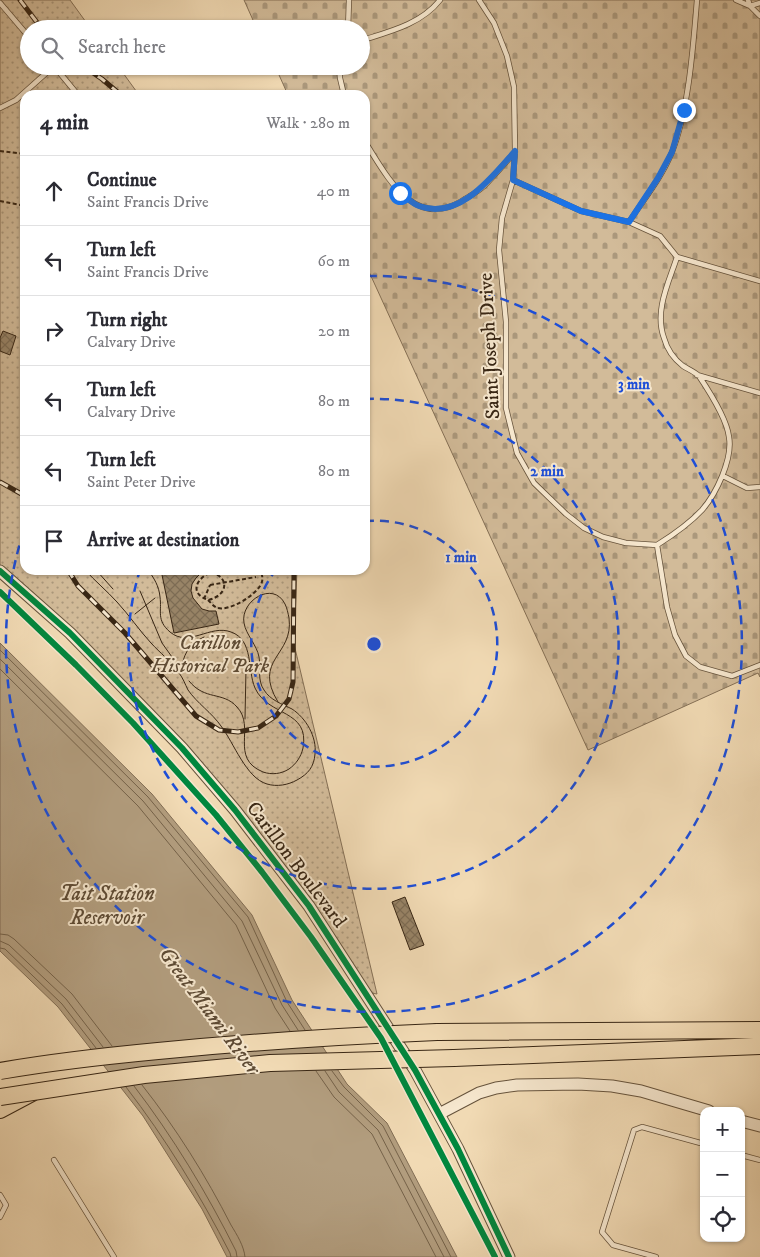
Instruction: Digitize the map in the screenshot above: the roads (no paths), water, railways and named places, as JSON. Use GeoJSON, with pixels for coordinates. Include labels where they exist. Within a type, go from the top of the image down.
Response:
{"type":"FeatureCollection","features":[{"type":"Feature","properties":{"kind":"highway"},"geometry":{"type":"LineString","coordinates":[[0,1071],[95,1058],[226,1044],[324,1037],[437,1032],[760,1030]]}},
{"type":"Feature","properties":{"kind":"highway"},"geometry":{"type":"LineString","coordinates":[[1,1105],[34,1092],[144,1074],[270,1063],[760,1046]]}},
{"type":"Feature","properties":{"kind":"street","name":"Carillon Boulevard"},"geometry":{"type":"LineString","coordinates":[[0,571],[70,633],[182,748],[234,810],[317,917],[415,1070],[510,1257]]}},
{"type":"Feature","properties":{"kind":"street"},"geometry":{"type":"LineString","coordinates":[[439,1114],[479,1093],[517,1085],[578,1084],[612,1086],[642,1091],[700,1109]]}},
{"type":"Feature","properties":{"kind":"street"},"geometry":{"type":"LineString","coordinates":[[745,1121],[760,1126]]}},
{"type":"Feature","properties":{"kind":"lane"},"geometry":{"type":"LineString","coordinates":[[348,20],[349,0]]}},
{"type":"Feature","properties":{"kind":"lane"},"geometry":{"type":"LineString","coordinates":[[370,38],[400,28],[420,17],[440,0]]}},
{"type":"Feature","properties":{"kind":"lane","name":"Saint Joseph Drive"},"geometry":{"type":"LineString","coordinates":[[479,0],[494,23],[507,56],[514,87],[515,151],[513,180],[502,218],[499,250],[506,322],[506,408],[517,453],[534,483],[566,514],[584,528],[603,537],[626,542],[657,545]]}},
{"type":"Feature","properties":{"kind":"lane"},"geometry":{"type":"LineString","coordinates":[[629,222],[658,178],[672,152],[684,110],[697,0]]}},
{"type":"Feature","properties":{"kind":"lane"},"geometry":{"type":"LineString","coordinates":[[736,0],[750,6],[760,16]]}},
{"type":"Feature","properties":{"kind":"lane"},"geometry":{"type":"LineString","coordinates":[[748,0],[750,6]]}},
{"type":"Feature","properties":{"kind":"lane"},"geometry":{"type":"LineString","coordinates":[[750,6],[760,2]]}},
{"type":"Feature","properties":{"kind":"lane"},"geometry":{"type":"LineString","coordinates":[[0,3],[20,26]]}},
{"type":"Feature","properties":{"kind":"lane"},"geometry":{"type":"LineString","coordinates":[[27,90],[44,75]]}},
{"type":"Feature","properties":{"kind":"lane"},"geometry":{"type":"LineString","coordinates":[[61,75],[74,90]]}},
{"type":"Feature","properties":{"kind":"lane"},"geometry":{"type":"LineString","coordinates":[[340,75],[343,90]]}},
{"type":"Feature","properties":{"kind":"lane"},"geometry":{"type":"LineString","coordinates":[[0,108],[20,96]]}},
{"type":"Feature","properties":{"kind":"lane"},"geometry":{"type":"LineString","coordinates":[[370,150],[400,193],[418,206],[437,210],[451,207],[483,188],[515,151]]}},
{"type":"Feature","properties":{"kind":"lane"},"geometry":{"type":"LineString","coordinates":[[513,180],[581,211],[629,222],[660,236],[677,257],[760,281]]}},
{"type":"Feature","properties":{"kind":"lane"},"geometry":{"type":"LineString","coordinates":[[677,257],[661,306],[663,336],[670,352],[681,364],[697,374],[760,394]]}},
{"type":"Feature","properties":{"kind":"lane"},"geometry":{"type":"LineString","coordinates":[[697,374],[725,420],[730,438],[729,453],[723,476],[702,510],[674,535],[657,545],[667,607],[676,635],[686,656],[700,668],[732,676],[760,665]]}},
{"type":"Feature","properties":{"kind":"lane"},"geometry":{"type":"LineString","coordinates":[[723,476],[747,488],[760,487]]}},
{"type":"Feature","properties":{"kind":"lane"},"geometry":{"type":"LineString","coordinates":[[656,1257],[612,1245],[602,1232],[634,1130],[642,1127],[700,1143]]}},
{"type":"Feature","properties":{"kind":"lane"},"geometry":{"type":"LineString","coordinates":[[745,1156],[760,1160]]}},
{"type":"Feature","properties":{"kind":"lane"},"geometry":{"type":"LineString","coordinates":[[54,1160],[114,1257]]}},
{"type":"Feature","properties":{"kind":"lane"},"geometry":{"type":"LineString","coordinates":[[0,1195],[6,1205],[0,1217]]}},
{"type":"Feature","properties":{"kind":"water","name":"Tait Station Reservoir"},"geometry":{"type":"Polygon","coordinates":[[[0,643],[152,794],[252,915],[292,1000],[347,1084],[387,1123],[457,1257],[227,1257],[202,1209],[143,1116],[58,1007],[0,951],[0,643]]]}},
{"type":"Feature","properties":{"kind":"tram line"},"geometry":{"type":"LineString","coordinates":[[90,575],[117,602],[154,647],[176,669],[188,690],[221,726],[253,775],[267,784],[282,785],[297,780],[310,770],[315,748],[310,728],[302,717],[278,702]]}},
{"type":"Feature","properties":{"kind":"tram line"},"geometry":{"type":"LineString","coordinates":[[100,575],[113,589]]}},
{"type":"Feature","properties":{"kind":"tram line"},"geometry":{"type":"LineString","coordinates":[[151,575],[159,589],[161,619],[170,632],[185,638],[223,630],[238,636],[243,642],[247,648],[255,688],[261,697],[300,726],[303,735],[303,748],[298,760],[289,769],[276,774],[263,772],[253,766],[247,759],[244,724],[242,715],[237,707],[226,699],[201,691],[189,681]]}},
{"type":"Feature","properties":{"kind":"tram line"},"geometry":{"type":"LineString","coordinates":[[140,591],[162,643],[172,657]]}},
{"type":"Feature","properties":{"kind":"tram line"},"geometry":{"type":"LineString","coordinates":[[266,594],[280,597],[285,604],[289,618],[289,631],[286,641],[271,667],[269,676],[271,688],[278,702],[262,686],[258,653],[244,623],[247,607],[258,596],[266,594]]}},
{"type":"Feature","properties":{"kind":"tram line"},"geometry":{"type":"LineString","coordinates":[[135,614],[155,598]]}},
{"type":"Feature","properties":{"kind":"tram line"},"geometry":{"type":"LineString","coordinates":[[182,665],[189,648],[204,637]]}},
{"type":"Feature","properties":{"kind":"tram line"},"geometry":{"type":"LineString","coordinates":[[245,719],[246,669]]}},
{"type":"Feature","properties":{"kind":"railway"},"geometry":{"type":"LineString","coordinates":[[20,0],[35,20]]}},
{"type":"Feature","properties":{"kind":"railway"},"geometry":{"type":"LineString","coordinates":[[96,75],[115,90]]}},
{"type":"Feature","properties":{"kind":"railway"},"geometry":{"type":"LineString","coordinates":[[0,482],[20,493]]}},
{"type":"Feature","properties":{"kind":"railway"},"geometry":{"type":"LineString","coordinates":[[71,575],[78,586],[125,633],[196,716],[219,730],[238,732],[258,728],[276,716],[289,699],[293,682],[294,575]]}},
{"type":"Feature","properties":{"kind":"park label","name":"Carillon Historical Park"},"geometry":{"type":"Point","coordinates":[210,654]}},
{"type":"Feature","properties":{"kind":"water label","name":"Great Miami River"},"geometry":{"type":"Point","coordinates":[209,1011]}}]}
